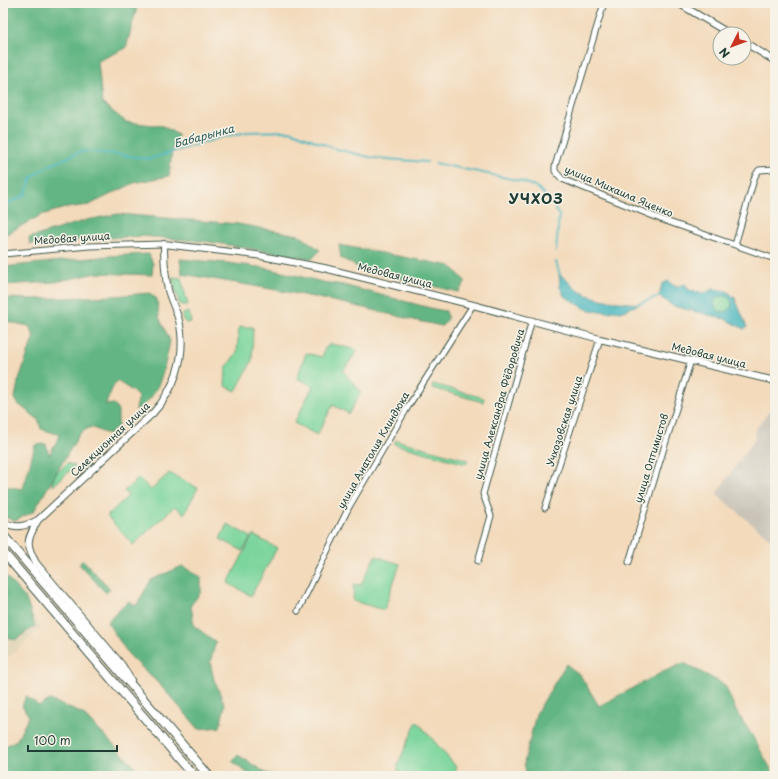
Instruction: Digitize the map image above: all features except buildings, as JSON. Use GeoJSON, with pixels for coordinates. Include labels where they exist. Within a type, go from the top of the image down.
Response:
{"type":"FeatureCollection","features":[{"type":"Feature","properties":{"kind":"main road"},"geometry":{"type":"LineString","coordinates":[[3,535],[208,776]]}},
{"type":"Feature","properties":{"kind":"main road"},"geometry":{"type":"LineString","coordinates":[[3,552],[194,776]]}},
{"type":"Feature","properties":{"kind":"street","name":"улица Михаила Яценко"},"geometry":{"type":"LineString","coordinates":[[604,3],[555,166],[555,171],[562,179],[663,220],[775,259]]}},
{"type":"Feature","properties":{"kind":"street"},"geometry":{"type":"LineString","coordinates":[[678,3],[717,26]]}},
{"type":"Feature","properties":{"kind":"street"},"geometry":{"type":"LineString","coordinates":[[752,47],[775,61]]}},
{"type":"Feature","properties":{"kind":"street"},"geometry":{"type":"LineString","coordinates":[[735,245],[755,176],[759,170],[775,169]]}},
{"type":"Feature","properties":{"kind":"street","name":"Медовая улица"},"geometry":{"type":"LineString","coordinates":[[3,254],[89,246],[164,244],[256,255],[324,268],[532,320],[600,339],[775,381]]}},
{"type":"Feature","properties":{"kind":"street","name":"Селекционная улица"},"geometry":{"type":"LineString","coordinates":[[38,520],[153,413],[169,392],[177,376],[182,350],[180,325],[169,292],[165,274],[164,244]]}},
{"type":"Feature","properties":{"kind":"street","name":"улица Анатолия Клиндюка"},"geometry":{"type":"LineString","coordinates":[[298,611],[349,507],[413,398],[473,305]]}},
{"type":"Feature","properties":{"kind":"street","name":"улица Александра Фёдоровича"},"geometry":{"type":"LineString","coordinates":[[478,561],[491,516],[483,494],[532,320]]}},
{"type":"Feature","properties":{"kind":"street","name":"Учхозовская улица"},"geometry":{"type":"LineString","coordinates":[[545,508],[600,339]]}},
{"type":"Feature","properties":{"kind":"street","name":"улица Оптимистов"},"geometry":{"type":"LineString","coordinates":[[629,562],[691,360]]}},
{"type":"Feature","properties":{"kind":"street"},"geometry":{"type":"LineString","coordinates":[[3,521],[12,526],[21,527],[38,520]]}},
{"type":"Feature","properties":{"kind":"street"},"geometry":{"type":"LineString","coordinates":[[38,520],[30,535],[28,542],[29,551],[36,563],[122,665],[137,692]]}},
{"type":"Feature","properties":{"kind":"shaded area"},"geometry":{"type":"Polygon","coordinates":[[[771,409],[775,413],[775,543],[716,494],[755,439],[755,430],[771,409]]]}},
{"type":"Feature","properties":{"kind":"shaded area"},"geometry":{"type":"Polygon","coordinates":[[[3,581],[42,627],[3,662],[3,581]]]}},
{"type":"Feature","properties":{"kind":"green space"},"geometry":{"type":"Polygon","coordinates":[[[3,3],[138,3],[126,48],[98,61],[102,103],[126,122],[163,126],[178,135],[172,151],[169,176],[134,183],[89,205],[65,208],[41,215],[3,236],[3,3]]]}},
{"type":"Feature","properties":{"kind":"green space"},"geometry":{"type":"Polygon","coordinates":[[[118,214],[238,224],[299,235],[320,250],[312,259],[210,242],[142,236],[30,244],[29,238],[87,220],[118,214]]]}},
{"type":"Feature","properties":{"kind":"green space"},"geometry":{"type":"Polygon","coordinates":[[[339,245],[451,266],[466,282],[458,292],[363,270],[341,258],[339,245]]]}},
{"type":"Feature","properties":{"kind":"green space"},"geometry":{"type":"Polygon","coordinates":[[[149,254],[153,264],[152,275],[97,273],[55,282],[3,285],[3,267],[109,256],[149,254]]]}},
{"type":"Feature","properties":{"kind":"green space"},"geometry":{"type":"Polygon","coordinates":[[[180,259],[265,268],[323,282],[343,285],[446,311],[448,319],[442,326],[326,300],[182,274],[180,259]]]}},
{"type":"Feature","properties":{"kind":"green space"},"geometry":{"type":"Polygon","coordinates":[[[172,277],[181,278],[188,305],[181,305],[179,303],[172,277]]]}},
{"type":"Feature","properties":{"kind":"green space"},"geometry":{"type":"Polygon","coordinates":[[[150,293],[157,299],[159,317],[170,341],[160,380],[151,398],[136,410],[138,397],[131,390],[117,381],[113,386],[105,405],[114,404],[118,411],[118,426],[109,435],[91,427],[80,433],[34,511],[15,521],[7,518],[3,515],[3,486],[23,489],[35,445],[46,444],[49,455],[60,435],[41,429],[38,419],[18,404],[15,398],[18,382],[34,336],[29,326],[3,321],[3,298],[34,299],[150,293]]]}},
{"type":"Feature","properties":{"kind":"green space"},"geometry":{"type":"Polygon","coordinates":[[[723,295],[729,298],[732,304],[729,310],[723,313],[717,310],[714,304],[717,298],[723,295]]]}},
{"type":"Feature","properties":{"kind":"green space"},"geometry":{"type":"Polygon","coordinates":[[[189,312],[191,322],[186,323],[183,320],[182,315],[189,312]]]}},
{"type":"Feature","properties":{"kind":"green space"},"geometry":{"type":"Polygon","coordinates":[[[239,327],[253,327],[252,361],[236,391],[225,386],[226,368],[237,352],[239,327]]]}},
{"type":"Feature","properties":{"kind":"green space"},"geometry":{"type":"Polygon","coordinates":[[[331,344],[358,350],[343,371],[361,392],[349,414],[333,405],[317,435],[294,423],[313,386],[297,378],[306,353],[322,357],[325,348],[331,344]]]}},
{"type":"Feature","properties":{"kind":"green space"},"geometry":{"type":"Polygon","coordinates":[[[433,384],[484,398],[483,402],[432,388],[433,384]]]}},
{"type":"Feature","properties":{"kind":"green space"},"geometry":{"type":"Polygon","coordinates":[[[396,440],[468,460],[466,464],[394,444],[396,440]]]}},
{"type":"Feature","properties":{"kind":"green space"},"geometry":{"type":"Polygon","coordinates":[[[67,463],[75,466],[53,486],[52,484],[55,475],[67,463]]]}},
{"type":"Feature","properties":{"kind":"green space"},"geometry":{"type":"Polygon","coordinates":[[[169,473],[198,488],[184,514],[175,506],[133,545],[107,516],[128,496],[124,491],[139,478],[151,490],[169,473]]]}},
{"type":"Feature","properties":{"kind":"green space"},"geometry":{"type":"Polygon","coordinates":[[[227,524],[251,537],[243,551],[220,539],[227,524]]]}},
{"type":"Feature","properties":{"kind":"green space"},"geometry":{"type":"Polygon","coordinates":[[[253,535],[277,548],[251,596],[228,583],[253,535]]]}},
{"type":"Feature","properties":{"kind":"green space"},"geometry":{"type":"Polygon","coordinates":[[[375,556],[400,564],[384,610],[353,601],[354,584],[361,585],[375,556]]]}},
{"type":"Feature","properties":{"kind":"green space"},"geometry":{"type":"Polygon","coordinates":[[[83,560],[110,589],[106,593],[79,564],[83,560]]]}},
{"type":"Feature","properties":{"kind":"green space"},"geometry":{"type":"Polygon","coordinates":[[[182,566],[201,577],[201,592],[191,605],[194,626],[216,642],[210,662],[214,680],[225,705],[220,727],[199,729],[160,685],[129,655],[107,622],[129,601],[136,606],[151,580],[182,566]]]}},
{"type":"Feature","properties":{"kind":"green space"},"geometry":{"type":"Polygon","coordinates":[[[3,573],[26,599],[35,626],[15,640],[3,635],[3,573]]]}},
{"type":"Feature","properties":{"kind":"green space"},"geometry":{"type":"Polygon","coordinates":[[[684,663],[725,685],[736,711],[753,737],[773,773],[772,776],[635,776],[618,772],[615,776],[527,776],[524,763],[536,714],[566,664],[580,675],[599,706],[663,672],[684,663]]]}},
{"type":"Feature","properties":{"kind":"green space"},"geometry":{"type":"Polygon","coordinates":[[[26,696],[39,706],[50,700],[83,714],[144,776],[3,776],[3,747],[17,740],[29,716],[22,706],[26,696]]]}},
{"type":"Feature","properties":{"kind":"green space"},"geometry":{"type":"Polygon","coordinates":[[[417,721],[457,768],[452,776],[403,776],[398,772],[398,764],[417,721]]]}},
{"type":"Feature","properties":{"kind":"green space"},"geometry":{"type":"Polygon","coordinates":[[[238,755],[266,773],[277,776],[251,776],[232,761],[238,755]]]}},
{"type":"Feature","properties":{"kind":"water"},"geometry":{"type":"Polygon","coordinates":[[[559,274],[578,290],[588,295],[609,301],[640,304],[621,312],[588,310],[564,296],[560,287],[559,274]]]}},
{"type":"Feature","properties":{"kind":"water"},"geometry":{"type":"Polygon","coordinates":[[[668,281],[676,287],[685,284],[689,290],[704,293],[713,289],[727,291],[735,298],[747,327],[744,329],[725,319],[673,306],[659,296],[662,284],[668,281]],[[726,296],[716,298],[714,305],[719,312],[727,312],[732,306],[731,300],[726,296]]]}},
{"type":"Feature","properties":{"kind":"waterway","name":"Бабарынка"},"geometry":{"type":"LineString","coordinates":[[3,206],[25,195],[32,177],[46,167],[82,151],[149,159],[219,138],[247,132],[290,131],[336,149],[373,158],[427,162]]}},
{"type":"Feature","properties":{"kind":"waterway","name":"Бабарынка"},"geometry":{"type":"LineString","coordinates":[[435,163],[521,181],[538,188],[551,202],[559,215],[556,252]]}},
{"type":"Feature","properties":{"kind":"waterway","name":"Бабарынка"},"geometry":{"type":"LineString","coordinates":[[556,262],[560,275]]}},
{"type":"Feature","properties":{"kind":"waterway","name":"Бабарынка"},"geometry":{"type":"LineString","coordinates":[[638,304],[659,296]]}},
{"type":"Feature","properties":{"kind":"district","name":"УЧХОЗ"},"geometry":{"type":"Point","coordinates":[536,199]}}]}
